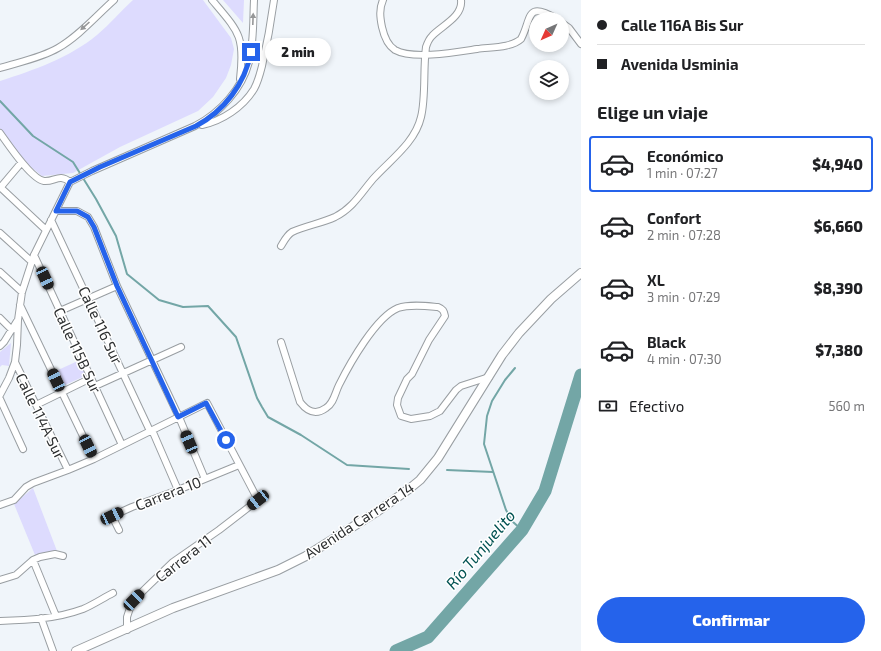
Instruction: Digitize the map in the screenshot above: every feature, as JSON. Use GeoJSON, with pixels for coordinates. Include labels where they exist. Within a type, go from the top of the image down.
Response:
{"type":"FeatureCollection","features":[{"type":"Feature","properties":{"kind":"main road","name":"Avenida Carrera 14"},"geometry":{"type":"LineString","coordinates":[[76,651],[127,630],[173,608],[278,570],[306,556],[402,495],[420,480],[438,458],[489,377],[519,333],[551,299],[581,273]]}},
{"type":"Feature","properties":{"kind":"street"},"geometry":{"type":"LineString","coordinates":[[0,68],[58,48],[76,35],[114,0]]}},
{"type":"Feature","properties":{"kind":"street"},"geometry":{"type":"LineString","coordinates":[[212,0],[231,22],[239,36],[242,54],[240,83]]}},
{"type":"Feature","properties":{"kind":"street"},"geometry":{"type":"LineString","coordinates":[[0,395],[15,362],[22,292],[34,255],[70,182],[196,126],[208,120],[217,112],[229,99],[246,71],[251,52],[254,0]]}},
{"type":"Feature","properties":{"kind":"street"},"geometry":{"type":"LineString","coordinates":[[196,126],[219,120],[244,101],[254,90],[258,82],[268,40],[274,0]]}},
{"type":"Feature","properties":{"kind":"street"},"geometry":{"type":"LineString","coordinates":[[383,0],[379,11],[386,41],[396,51],[405,54],[425,55],[514,43],[521,38],[529,16]]}},
{"type":"Feature","properties":{"kind":"street"},"geometry":{"type":"LineString","coordinates":[[281,246],[284,240],[292,232],[336,217],[349,209],[373,178],[407,143],[417,129],[421,117],[426,47],[430,37],[452,19],[459,11],[462,3],[461,0]]}},
{"type":"Feature","properties":{"kind":"street"},"geometry":{"type":"LineString","coordinates":[[534,12],[544,12]]}},
{"type":"Feature","properties":{"kind":"street"},"geometry":{"type":"LineString","coordinates":[[569,28],[581,44]]}},
{"type":"Feature","properties":{"kind":"street"},"geometry":{"type":"LineString","coordinates":[[0,133],[21,162],[40,179],[44,181],[59,178],[66,179],[70,182]]}},
{"type":"Feature","properties":{"kind":"street"},"geometry":{"type":"LineString","coordinates":[[21,162],[0,188],[46,230]]}},
{"type":"Feature","properties":{"kind":"street"},"geometry":{"type":"LineString","coordinates":[[56,211],[77,211],[88,217],[94,227],[117,286],[205,479]]}},
{"type":"Feature","properties":{"kind":"street","name":"Calle 116 Sur"},"geometry":{"type":"LineString","coordinates":[[51,220],[178,490]]}},
{"type":"Feature","properties":{"kind":"street"},"geometry":{"type":"LineString","coordinates":[[0,233],[32,262]]}},
{"type":"Feature","properties":{"kind":"street","name":"Calle 115B Sur"},"geometry":{"type":"LineString","coordinates":[[34,255],[122,445]]}},
{"type":"Feature","properties":{"kind":"street"},"geometry":{"type":"LineString","coordinates":[[0,272],[22,292]]}},
{"type":"Feature","properties":{"kind":"street"},"geometry":{"type":"LineString","coordinates":[[60,311],[117,286]]}},
{"type":"Feature","properties":{"kind":"street"},"geometry":{"type":"LineString","coordinates":[[20,304],[94,459]]}},
{"type":"Feature","properties":{"kind":"street"},"geometry":{"type":"LineString","coordinates":[[281,342],[300,402],[307,410],[313,413],[321,411],[331,403],[344,375],[374,328],[392,311],[406,306],[438,307],[441,308],[445,316],[428,340],[412,374],[407,380],[398,398],[397,405],[401,416],[411,419],[430,416],[440,411],[456,390],[461,386],[489,377]]}},
{"type":"Feature","properties":{"kind":"street"},"geometry":{"type":"LineString","coordinates":[[0,318],[12,330]]}},
{"type":"Feature","properties":{"kind":"street"},"geometry":{"type":"LineString","coordinates":[[0,346],[18,320]]}},
{"type":"Feature","properties":{"kind":"street"},"geometry":{"type":"LineString","coordinates":[[95,386],[181,347]]}},
{"type":"Feature","properties":{"kind":"street","name":"Calle 114A Sur"},"geometry":{"type":"LineString","coordinates":[[15,362],[68,470]]}},
{"type":"Feature","properties":{"kind":"street"},"geometry":{"type":"LineString","coordinates":[[36,405],[91,378]]}},
{"type":"Feature","properties":{"kind":"street"},"geometry":{"type":"LineString","coordinates":[[0,399],[23,449]]}},
{"type":"Feature","properties":{"kind":"street"},"geometry":{"type":"LineString","coordinates":[[0,505],[14,500],[26,487],[33,483],[94,459],[206,403],[239,465]]}},
{"type":"Feature","properties":{"kind":"street","name":"Carrera 11"},"geometry":{"type":"LineString","coordinates":[[127,630],[127,617],[130,608],[134,600],[145,588],[173,562],[219,530],[258,500],[239,465]]}},
{"type":"Feature","properties":{"kind":"street","name":"Carrera 10"},"geometry":{"type":"LineString","coordinates":[[119,530],[112,516],[239,465]]}},
{"type":"Feature","properties":{"kind":"street"},"geometry":{"type":"LineString","coordinates":[[0,580],[16,575],[33,560],[40,557],[55,554],[63,556]]}},
{"type":"Feature","properties":{"kind":"street"},"geometry":{"type":"LineString","coordinates":[[33,560],[56,616]]}},
{"type":"Feature","properties":{"kind":"street"},"geometry":{"type":"LineString","coordinates":[[0,621],[19,621],[56,616],[84,608],[114,593]]}},
{"type":"Feature","properties":{"kind":"street"},"geometry":{"type":"LineString","coordinates":[[41,618],[53,651]]}},
{"type":"Feature","properties":{"kind":"shaded area"},"geometry":{"type":"Polygon","coordinates":[[[133,0],[203,0],[231,38],[234,49],[231,65],[226,78],[213,97],[198,111],[120,147],[73,173],[42,176],[20,158],[0,129],[0,81],[38,68],[75,50],[97,35],[133,0]]]}},
{"type":"Feature","properties":{"kind":"shaded area"},"geometry":{"type":"Polygon","coordinates":[[[223,0],[244,0],[243,23],[223,0]]]}},
{"type":"Feature","properties":{"kind":"shaded area"},"geometry":{"type":"Polygon","coordinates":[[[11,343],[9,366],[2,365],[0,367],[0,352],[11,343]]]}},
{"type":"Feature","properties":{"kind":"shaded area"},"geometry":{"type":"Polygon","coordinates":[[[80,360],[87,375],[65,385],[58,370],[80,360]]]}},
{"type":"Feature","properties":{"kind":"shaded area"},"geometry":{"type":"Polygon","coordinates":[[[33,488],[57,551],[35,555],[14,504],[33,488]]]}},
{"type":"Feature","properties":{"kind":"waterway"},"geometry":{"type":"LineString","coordinates":[[0,101],[33,136],[73,162],[96,199],[116,236],[127,274],[159,300],[183,307],[208,306],[236,337],[257,398],[268,417],[301,435],[347,465],[409,469]]}},
{"type":"Feature","properties":{"kind":"waterway"},"geometry":{"type":"LineString","coordinates":[[515,368],[505,380],[492,401],[487,416],[484,444],[506,510],[513,522],[522,530]]}},
{"type":"Feature","properties":{"kind":"waterway","name":"Río Tunjuelito"},"geometry":{"type":"LineString","coordinates":[[396,651],[428,637],[522,530],[545,491],[581,375]]}},
{"type":"Feature","properties":{"kind":"waterway"},"geometry":{"type":"LineString","coordinates":[[447,470],[493,472]]}},
{"type":"Feature","properties":{"kind":"route"},"geometry":{"type":"LineString","coordinates":[[226,440],[206,403],[178,417],[117,286],[94,227],[88,217],[77,211],[56,211],[70,182],[100,167],[208,120],[229,99],[240,83],[246,71],[251,52]]}}]}
